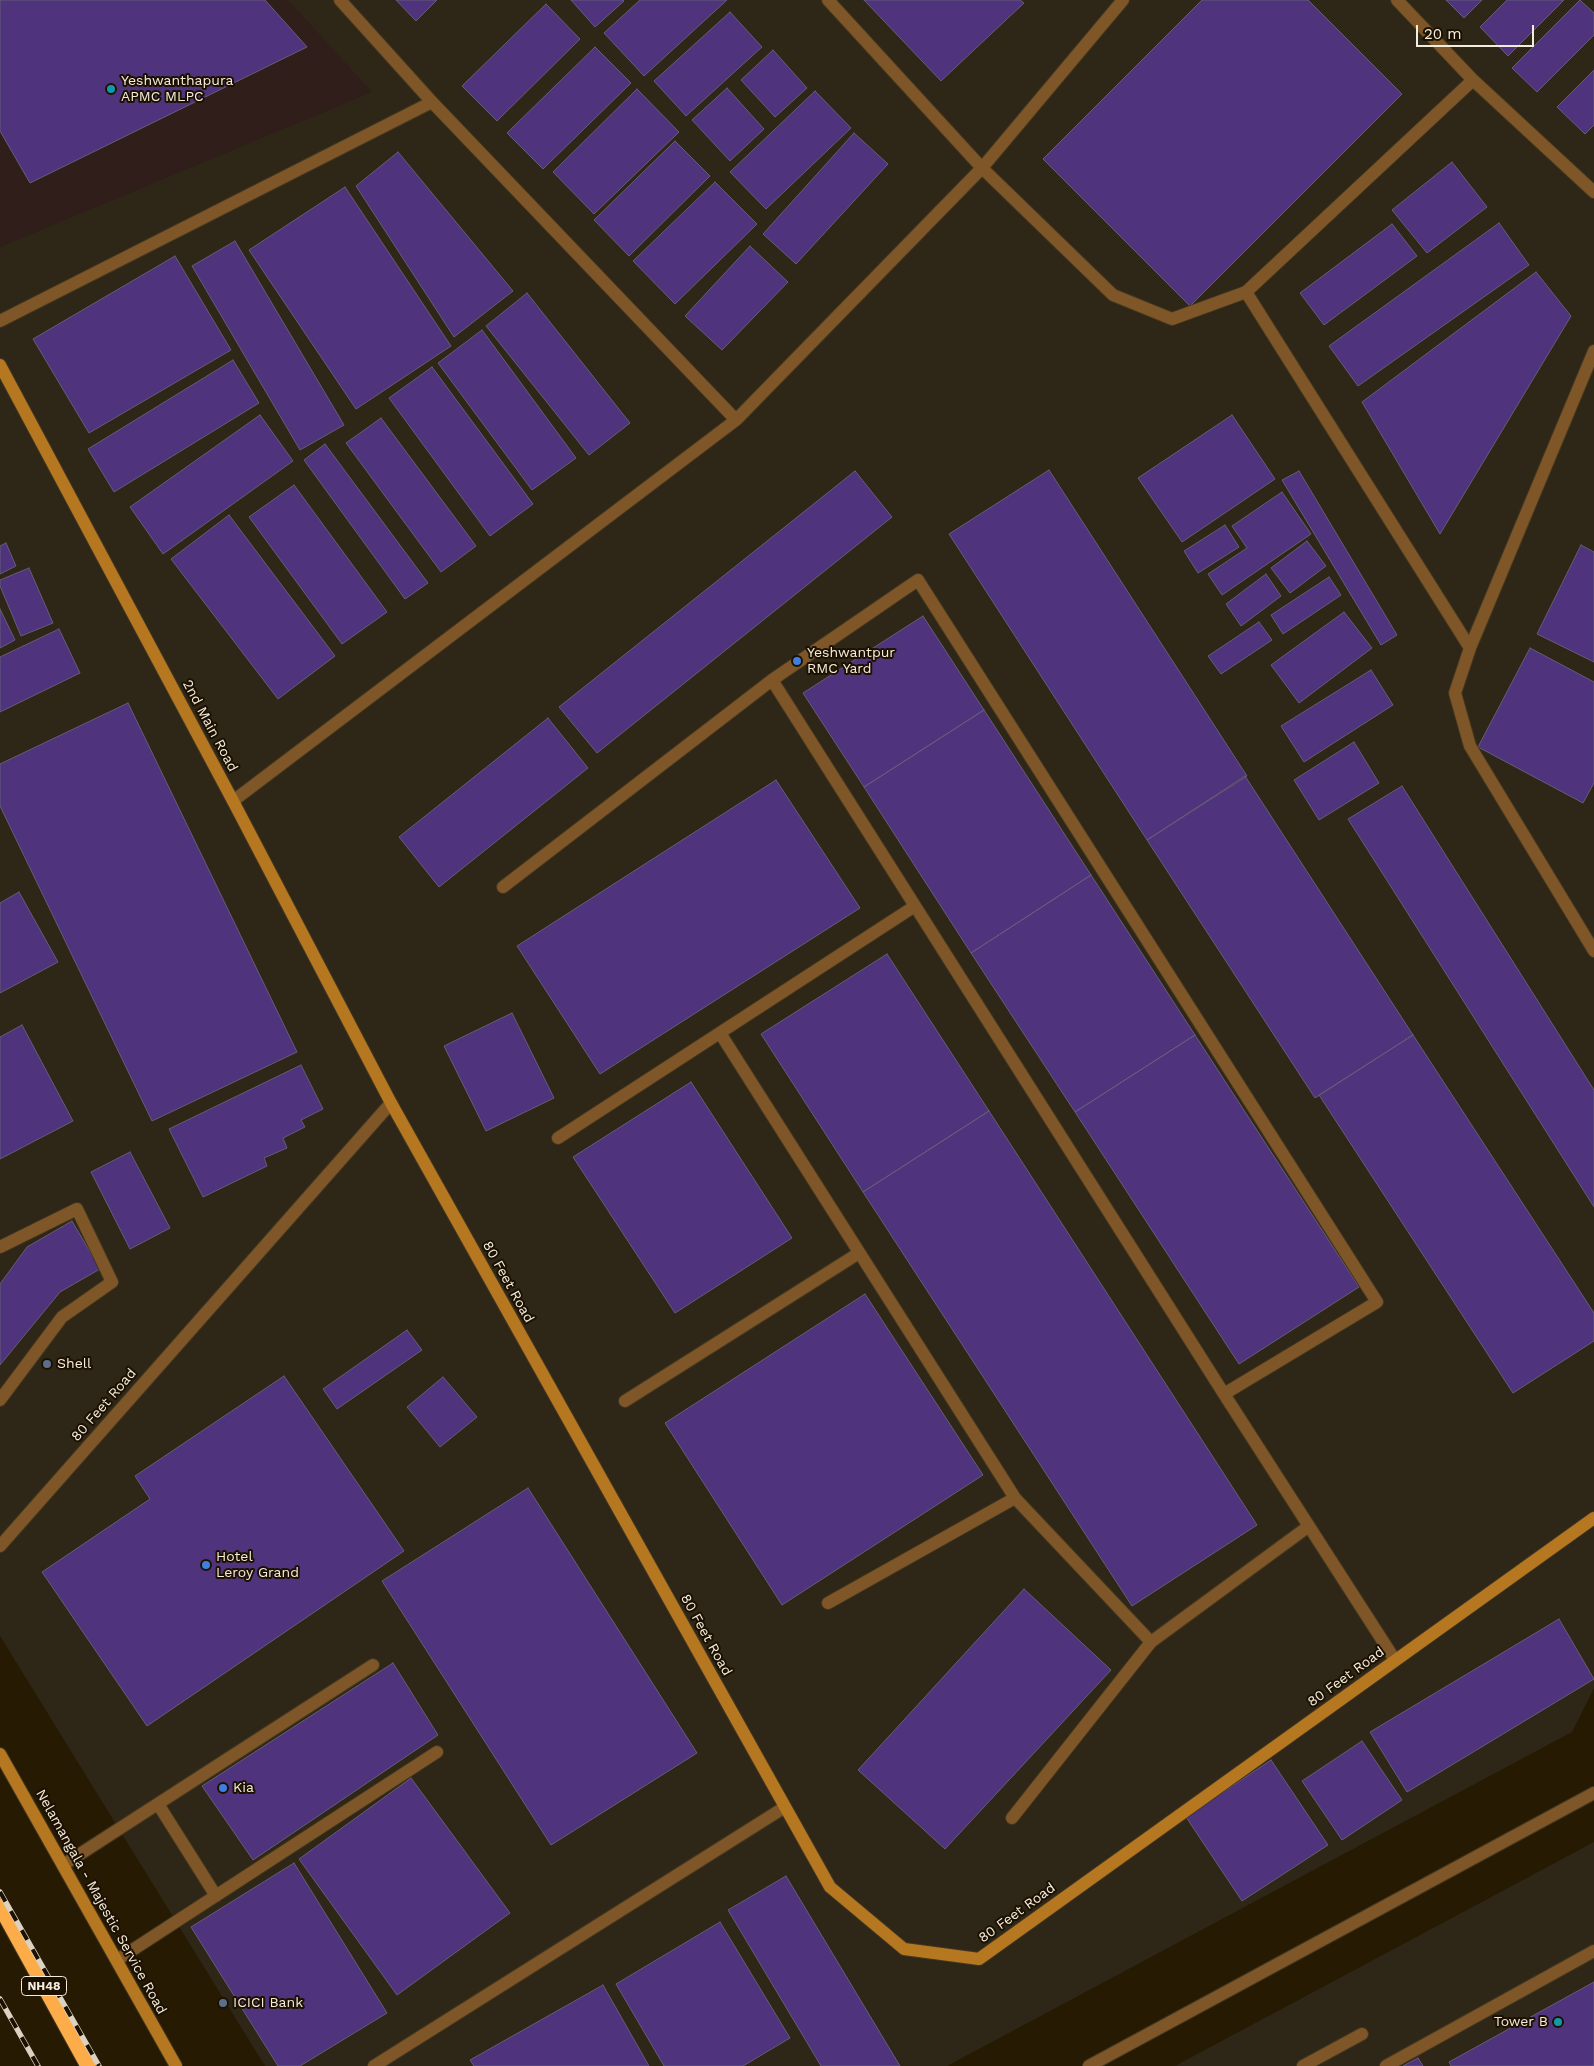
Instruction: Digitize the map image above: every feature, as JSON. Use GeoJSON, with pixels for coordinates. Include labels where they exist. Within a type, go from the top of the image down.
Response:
{"type":"FeatureCollection","features":[{"type":"Feature","properties":{"kind":"highway","name":"NH48"},"geometry":{"type":"LineString","coordinates":[[0,1906],[88,2066]]}},
{"type":"Feature","properties":{"kind":"street"},"geometry":{"type":"LineString","coordinates":[[340,0],[432,102],[736,420]]}},
{"type":"Feature","properties":{"kind":"street"},"geometry":{"type":"LineString","coordinates":[[828,0],[982,168],[1114,295],[1172,319],[1246,292],[1473,80]]}},
{"type":"Feature","properties":{"kind":"street"},"geometry":{"type":"LineString","coordinates":[[233,801],[736,420],[982,168],[1123,0]]}},
{"type":"Feature","properties":{"kind":"street"},"geometry":{"type":"LineString","coordinates":[[1397,0],[1473,80],[1594,192]]}},
{"type":"Feature","properties":{"kind":"street"},"geometry":{"type":"LineString","coordinates":[[0,321],[432,102]]}},
{"type":"Feature","properties":{"kind":"street"},"geometry":{"type":"LineString","coordinates":[[1246,292],[1470,648]]}},
{"type":"Feature","properties":{"kind":"street"},"geometry":{"type":"LineString","coordinates":[[1594,351],[1470,648],[1455,693],[1470,746],[1594,951]]}},
{"type":"Feature","properties":{"kind":"street","name":"2nd Main Road"},"geometry":{"type":"LineString","coordinates":[[0,365],[233,801],[391,1103]]}},
{"type":"Feature","properties":{"kind":"street"},"geometry":{"type":"LineString","coordinates":[[503,887],[772,680],[918,580],[1377,1302],[1224,1394]]}},
{"type":"Feature","properties":{"kind":"street"},"geometry":{"type":"LineString","coordinates":[[772,680],[1224,1394],[1395,1660]]}},
{"type":"Feature","properties":{"kind":"street"},"geometry":{"type":"LineString","coordinates":[[558,1138],[915,906]]}},
{"type":"Feature","properties":{"kind":"street"},"geometry":{"type":"LineString","coordinates":[[720,1033],[1015,1498],[1151,1642]]}},
{"type":"Feature","properties":{"kind":"street","name":"80 Feet Road"},"geometry":{"type":"LineString","coordinates":[[0,1546],[391,1103],[830,1887],[904,1949],[979,1959],[1594,1518]]}},
{"type":"Feature","properties":{"kind":"street"},"geometry":{"type":"LineString","coordinates":[[0,1247],[77,1209],[112,1282],[62,1317],[0,1400]]}},
{"type":"Feature","properties":{"kind":"street"},"geometry":{"type":"LineString","coordinates":[[625,1401],[859,1253]]}},
{"type":"Feature","properties":{"kind":"street"},"geometry":{"type":"LineString","coordinates":[[828,1603],[1015,1498]]}},
{"type":"Feature","properties":{"kind":"street"},"geometry":{"type":"LineString","coordinates":[[1012,1818],[1151,1642],[1309,1526]]}},
{"type":"Feature","properties":{"kind":"street"},"geometry":{"type":"LineString","coordinates":[[63,1865],[373,1665]]}},
{"type":"Feature","properties":{"kind":"street"},"geometry":{"type":"LineString","coordinates":[[117,1960],[437,1752]]}},
{"type":"Feature","properties":{"kind":"street","name":"Nelamangala - Majestic Service Road"},"geometry":{"type":"LineString","coordinates":[[0,1754],[176,2066]]}},
{"type":"Feature","properties":{"kind":"street"},"geometry":{"type":"LineString","coordinates":[[1089,2066],[1594,1793]]}},
{"type":"Feature","properties":{"kind":"street"},"geometry":{"type":"LineString","coordinates":[[158,1804],[216,1896]]}},
{"type":"Feature","properties":{"kind":"street"},"geometry":{"type":"LineString","coordinates":[[374,2066],[785,1807]]}},
{"type":"Feature","properties":{"kind":"street"},"geometry":{"type":"LineString","coordinates":[[1386,2066],[1594,1951]]}},
{"type":"Feature","properties":{"kind":"street"},"geometry":{"type":"LineString","coordinates":[[1302,2066],[1362,2034]]}},
{"type":"Feature","properties":{"kind":"shaded area","name":"Yeshwantpur RMC Yard"},"geometry":{"type":"Polygon","coordinates":[[[0,0],[1594,0],[1594,1688],[1572,1732],[947,2066],[265,2066],[0,1636],[0,0]]]}},
{"type":"Feature","properties":{"kind":"shaded area","name":"Yeshwanthapura APMC MLPC"},"geometry":{"type":"Polygon","coordinates":[[[0,0],[288,0],[372,92],[0,247],[0,0]]]}},
{"type":"Feature","properties":{"kind":"shaded area"},"geometry":{"type":"Polygon","coordinates":[[[1594,1842],[1594,2066],[1175,2066],[1594,1842]]]}},
{"type":"Feature","properties":{"kind":"building","name":"Yeshwanthapura APMC MLPC"},"geometry":{"type":"Polygon","coordinates":[[[0,0],[265,0],[307,47],[30,183],[0,131],[0,0]]]}},
{"type":"Feature","properties":{"kind":"building"},"geometry":{"type":"Polygon","coordinates":[[[396,0],[437,0],[416,21],[396,0]]]}},
{"type":"Feature","properties":{"kind":"building"},"geometry":{"type":"Polygon","coordinates":[[[571,0],[623,0],[624,1],[595,27],[571,0]]]}},
{"type":"Feature","properties":{"kind":"building"},"geometry":{"type":"Polygon","coordinates":[[[640,0],[727,0],[644,76],[604,33],[640,0]]]}},
{"type":"Feature","properties":{"kind":"building"},"geometry":{"type":"Polygon","coordinates":[[[864,0],[1020,0],[1024,3],[941,81],[864,0]]]}},
{"type":"Feature","properties":{"kind":"building"},"geometry":{"type":"Polygon","coordinates":[[[1202,0],[1308,0],[1402,94],[1190,306],[1043,159],[1202,0]]]}},
{"type":"Feature","properties":{"kind":"building"},"geometry":{"type":"Polygon","coordinates":[[[1446,0],[1482,0],[1464,18],[1446,0]]]}},
{"type":"Feature","properties":{"kind":"building"},"geometry":{"type":"Polygon","coordinates":[[[1507,0],[1564,0],[1508,56],[1480,27],[1507,0]]]}},
{"type":"Feature","properties":{"kind":"building"},"geometry":{"type":"Polygon","coordinates":[[[1580,0],[1594,13],[1594,35],[1537,92],[1512,68],[1580,0]]]}},
{"type":"Feature","properties":{"kind":"building"},"geometry":{"type":"Polygon","coordinates":[[[546,4],[580,39],[497,121],[462,86],[546,4]]]}},
{"type":"Feature","properties":{"kind":"building"},"geometry":{"type":"Polygon","coordinates":[[[730,12],[762,47],[686,116],[654,81],[730,12]]]}},
{"type":"Feature","properties":{"kind":"building"},"geometry":{"type":"Polygon","coordinates":[[[595,47],[631,83],[543,169],[507,133],[595,47]]]}},
{"type":"Feature","properties":{"kind":"building"},"geometry":{"type":"Polygon","coordinates":[[[773,50],[807,88],[775,117],[741,80],[773,50]]]}},
{"type":"Feature","properties":{"kind":"building"},"geometry":{"type":"Polygon","coordinates":[[[1594,70],[1594,125],[1585,134],[1557,107],[1594,70]]]}},
{"type":"Feature","properties":{"kind":"building"},"geometry":{"type":"Polygon","coordinates":[[[727,88],[764,129],[730,161],[692,120],[727,88]]]}},
{"type":"Feature","properties":{"kind":"building"},"geometry":{"type":"Polygon","coordinates":[[[637,89],[679,132],[594,214],[553,172],[637,89]]]}},
{"type":"Feature","properties":{"kind":"building"},"geometry":{"type":"Polygon","coordinates":[[[815,91],[851,128],[766,209],[730,172],[815,91]]]}},
{"type":"Feature","properties":{"kind":"building"},"geometry":{"type":"Polygon","coordinates":[[[854,133],[888,164],[796,264],[763,234],[854,133]]]}},
{"type":"Feature","properties":{"kind":"building"},"geometry":{"type":"Polygon","coordinates":[[[675,141],[710,176],[629,256],[594,220],[675,141]]]}},
{"type":"Feature","properties":{"kind":"building"},"geometry":{"type":"Polygon","coordinates":[[[398,152],[513,291],[454,337],[356,186],[398,152]]]}},
{"type":"Feature","properties":{"kind":"building"},"geometry":{"type":"Polygon","coordinates":[[[1452,162],[1487,207],[1427,253],[1392,210],[1452,162]]]}},
{"type":"Feature","properties":{"kind":"building"},"geometry":{"type":"Polygon","coordinates":[[[715,182],[757,224],[675,304],[633,261],[715,182]]]}},
{"type":"Feature","properties":{"kind":"building"},"geometry":{"type":"Polygon","coordinates":[[[345,187],[451,346],[356,409],[249,250],[345,187]]]}},
{"type":"Feature","properties":{"kind":"building"},"geometry":{"type":"Polygon","coordinates":[[[1499,223],[1529,265],[1358,386],[1329,346],[1499,223]]]}},
{"type":"Feature","properties":{"kind":"building"},"geometry":{"type":"Polygon","coordinates":[[[1392,224],[1417,256],[1324,325],[1300,293],[1392,224]]]}},
{"type":"Feature","properties":{"kind":"building"},"geometry":{"type":"Polygon","coordinates":[[[235,241],[344,425],[300,450],[192,266],[235,241]]]}},
{"type":"Feature","properties":{"kind":"building"},"geometry":{"type":"Polygon","coordinates":[[[750,246],[788,282],[722,350],[685,316],[750,246]]]}},
{"type":"Feature","properties":{"kind":"building"},"geometry":{"type":"Polygon","coordinates":[[[175,256],[231,350],[89,433],[33,339],[175,256]]]}},
{"type":"Feature","properties":{"kind":"building"},"geometry":{"type":"Polygon","coordinates":[[[1536,272],[1571,316],[1440,534],[1362,402],[1536,272]]]}},
{"type":"Feature","properties":{"kind":"building"},"geometry":{"type":"Polygon","coordinates":[[[527,293],[630,423],[589,455],[486,326],[527,293]]]}},
{"type":"Feature","properties":{"kind":"building"},"geometry":{"type":"Polygon","coordinates":[[[482,330],[576,458],[532,490],[438,363],[482,330]]]}},
{"type":"Feature","properties":{"kind":"building"},"geometry":{"type":"Polygon","coordinates":[[[233,360],[259,403],[114,492],[88,449],[233,360]]]}},
{"type":"Feature","properties":{"kind":"building"},"geometry":{"type":"Polygon","coordinates":[[[432,367],[533,504],[490,536],[389,398],[432,367]]]}},
{"type":"Feature","properties":{"kind":"building"},"geometry":{"type":"Polygon","coordinates":[[[260,415],[293,461],[163,554],[130,507],[260,415]]]}},
{"type":"Feature","properties":{"kind":"building"},"geometry":{"type":"Polygon","coordinates":[[[1232,415],[1275,479],[1182,542],[1138,478],[1232,415]]]}},
{"type":"Feature","properties":{"kind":"building"},"geometry":{"type":"Polygon","coordinates":[[[381,418],[476,546],[441,572],[346,443],[381,418]]]}},
{"type":"Feature","properties":{"kind":"building"},"geometry":{"type":"Polygon","coordinates":[[[325,444],[428,583],[405,599],[304,460],[325,444]]]}},
{"type":"Feature","properties":{"kind":"building"},"geometry":{"type":"Polygon","coordinates":[[[1049,470],[1247,776],[1147,840],[949,534],[1049,470]]]}},
{"type":"Feature","properties":{"kind":"building"},"geometry":{"type":"Polygon","coordinates":[[[855,471],[892,517],[597,753],[559,707],[855,471]]]}},
{"type":"Feature","properties":{"kind":"building"},"geometry":{"type":"Polygon","coordinates":[[[1299,471],[1397,635],[1381,645],[1282,480],[1299,471]]]}},
{"type":"Feature","properties":{"kind":"building"},"geometry":{"type":"Polygon","coordinates":[[[294,485],[387,612],[342,644],[249,517],[294,485]]]}},
{"type":"Feature","properties":{"kind":"building"},"geometry":{"type":"Polygon","coordinates":[[[1282,492],[1311,534],[1222,595],[1208,574],[1247,548],[1232,526],[1282,492]]]}},
{"type":"Feature","properties":{"kind":"building"},"geometry":{"type":"Polygon","coordinates":[[[229,515],[335,656],[278,699],[171,559],[229,515]]]}},
{"type":"Feature","properties":{"kind":"building"},"geometry":{"type":"Polygon","coordinates":[[[1225,525],[1239,547],[1198,573],[1184,551],[1225,525]]]}},
{"type":"Feature","properties":{"kind":"building"},"geometry":{"type":"Polygon","coordinates":[[[1307,541],[1326,566],[1290,593],[1271,568],[1307,541]]]}},
{"type":"Feature","properties":{"kind":"building"},"geometry":{"type":"Polygon","coordinates":[[[6,543],[16,566],[0,574],[0,546],[6,543]]]}},
{"type":"Feature","properties":{"kind":"building"},"geometry":{"type":"Polygon","coordinates":[[[1581,545],[1594,552],[1594,662],[1537,634],[1581,545]]]}},
{"type":"Feature","properties":{"kind":"building"},"geometry":{"type":"Polygon","coordinates":[[[29,568],[53,623],[21,636],[0,586],[0,580],[29,568]]]}},
{"type":"Feature","properties":{"kind":"building"},"geometry":{"type":"Polygon","coordinates":[[[1266,574],[1281,596],[1241,626],[1226,604],[1266,574]]]}},
{"type":"Feature","properties":{"kind":"building"},"geometry":{"type":"Polygon","coordinates":[[[1329,577],[1341,595],[1283,634],[1271,615],[1329,577]]]}},
{"type":"Feature","properties":{"kind":"building"},"geometry":{"type":"Polygon","coordinates":[[[0,609],[15,640],[0,648],[0,609]]]}},
{"type":"Feature","properties":{"kind":"building"},"geometry":{"type":"Polygon","coordinates":[[[1344,612],[1372,648],[1299,703],[1271,665],[1344,612]]]}},
{"type":"Feature","properties":{"kind":"building"},"geometry":{"type":"Polygon","coordinates":[[[923,616],[984,710],[864,787],[803,693],[923,616]]]}},
{"type":"Feature","properties":{"kind":"building"},"geometry":{"type":"Polygon","coordinates":[[[1259,622],[1272,640],[1221,674],[1208,656],[1259,622]]]}},
{"type":"Feature","properties":{"kind":"building"},"geometry":{"type":"Polygon","coordinates":[[[59,629],[80,673],[0,712],[0,657],[59,629]]]}},
{"type":"Feature","properties":{"kind":"building"},"geometry":{"type":"Polygon","coordinates":[[[1530,648],[1594,682],[1594,783],[1583,803],[1478,747],[1530,648]]]}},
{"type":"Feature","properties":{"kind":"building"},"geometry":{"type":"Polygon","coordinates":[[[1371,670],[1393,705],[1304,762],[1281,726],[1371,670]]]}},
{"type":"Feature","properties":{"kind":"building"},"geometry":{"type":"Polygon","coordinates":[[[128,703],[297,1052],[152,1121],[0,806],[0,764],[128,703]]]}},
{"type":"Feature","properties":{"kind":"building"},"geometry":{"type":"Polygon","coordinates":[[[984,710],[1091,875],[971,953],[864,787],[984,710]]]}},
{"type":"Feature","properties":{"kind":"building"},"geometry":{"type":"Polygon","coordinates":[[[548,718],[588,768],[439,887],[399,837],[548,718]]]}},
{"type":"Feature","properties":{"kind":"building"},"geometry":{"type":"Polygon","coordinates":[[[1354,742],[1379,783],[1319,820],[1294,780],[1354,742]]]}},
{"type":"Feature","properties":{"kind":"building"},"geometry":{"type":"Polygon","coordinates":[[[1245,776],[1413,1035],[1315,1098],[1147,840],[1245,776]]]}},
{"type":"Feature","properties":{"kind":"building"},"geometry":{"type":"Polygon","coordinates":[[[776,780],[860,908],[600,1074],[517,946],[776,780]]]}},
{"type":"Feature","properties":{"kind":"building"},"geometry":{"type":"Polygon","coordinates":[[[1402,786],[1594,1090],[1594,1207],[1348,819],[1402,786]]]}},
{"type":"Feature","properties":{"kind":"building"},"geometry":{"type":"Polygon","coordinates":[[[1091,875],[1195,1035],[1075,1112],[971,953],[1091,875]]]}},
{"type":"Feature","properties":{"kind":"building"},"geometry":{"type":"Polygon","coordinates":[[[19,892],[58,962],[0,993],[0,903],[19,892]]]}},
{"type":"Feature","properties":{"kind":"building"},"geometry":{"type":"Polygon","coordinates":[[[887,954],[989,1111],[863,1192],[761,1034],[887,954]]]}},
{"type":"Feature","properties":{"kind":"building"},"geometry":{"type":"Polygon","coordinates":[[[512,1013],[554,1098],[486,1131],[444,1046],[512,1013]]]}},
{"type":"Feature","properties":{"kind":"building"},"geometry":{"type":"Polygon","coordinates":[[[22,1025],[73,1121],[0,1159],[0,1037],[22,1025]]]}},
{"type":"Feature","properties":{"kind":"building"},"geometry":{"type":"Polygon","coordinates":[[[1195,1035],[1359,1287],[1239,1364],[1075,1112],[1195,1035]]]}},
{"type":"Feature","properties":{"kind":"building"},"geometry":{"type":"Polygon","coordinates":[[[1413,1035],[1594,1313],[1594,1341],[1513,1393],[1319,1095],[1413,1035]]]}},
{"type":"Feature","properties":{"kind":"building"},"geometry":{"type":"Polygon","coordinates":[[[301,1065],[323,1109],[301,1120],[305,1127],[283,1138],[287,1148],[264,1158],[267,1166],[203,1197],[169,1129],[301,1065]]]}},
{"type":"Feature","properties":{"kind":"building"},"geometry":{"type":"Polygon","coordinates":[[[691,1082],[792,1238],[675,1313],[573,1157],[691,1082]]]}},
{"type":"Feature","properties":{"kind":"building"},"geometry":{"type":"Polygon","coordinates":[[[989,1111],[1257,1525],[1132,1606],[863,1192],[989,1111]]]}},
{"type":"Feature","properties":{"kind":"building"},"geometry":{"type":"Polygon","coordinates":[[[130,1152],[170,1228],[130,1249],[91,1172],[130,1152]]]}},
{"type":"Feature","properties":{"kind":"building"},"geometry":{"type":"Polygon","coordinates":[[[72,1221],[100,1269],[60,1292],[0,1365],[0,1284],[27,1247],[72,1221]]]}},
{"type":"Feature","properties":{"kind":"building"},"geometry":{"type":"Polygon","coordinates":[[[865,1294],[983,1475],[782,1605],[665,1423],[865,1294]]]}},
{"type":"Feature","properties":{"kind":"building"},"geometry":{"type":"Polygon","coordinates":[[[407,1330],[422,1350],[337,1409],[323,1389],[407,1330]]]}},
{"type":"Feature","properties":{"kind":"building","name":"Hotel Leroy Grand"},"geometry":{"type":"Polygon","coordinates":[[[284,1376],[404,1551],[147,1726],[42,1572],[150,1499],[135,1476],[284,1376]]]}},
{"type":"Feature","properties":{"kind":"building"},"geometry":{"type":"Polygon","coordinates":[[[443,1377],[477,1417],[440,1447],[407,1407],[443,1377]]]}},
{"type":"Feature","properties":{"kind":"building"},"geometry":{"type":"Polygon","coordinates":[[[528,1488],[697,1753],[551,1845],[382,1581],[528,1488]]]}},
{"type":"Feature","properties":{"kind":"building"},"geometry":{"type":"Polygon","coordinates":[[[1024,1589],[1111,1670],[945,1849],[858,1770],[1024,1589]]]}},
{"type":"Feature","properties":{"kind":"building"},"geometry":{"type":"Polygon","coordinates":[[[1559,1619],[1594,1679],[1407,1792],[1370,1732],[1559,1619]]]}},
{"type":"Feature","properties":{"kind":"building"},"geometry":{"type":"Polygon","coordinates":[[[393,1663],[438,1735],[253,1860],[202,1786],[393,1663]]]}},
{"type":"Feature","properties":{"kind":"building"},"geometry":{"type":"Polygon","coordinates":[[[1362,1741],[1402,1800],[1342,1840],[1302,1781],[1362,1741]]]}},
{"type":"Feature","properties":{"kind":"building"},"geometry":{"type":"Polygon","coordinates":[[[1271,1760],[1328,1845],[1242,1901],[1186,1817],[1271,1760]]]}},
{"type":"Feature","properties":{"kind":"building"},"geometry":{"type":"Polygon","coordinates":[[[411,1778],[510,1913],[397,1995],[299,1859],[411,1778]]]}},
{"type":"Feature","properties":{"kind":"building"},"geometry":{"type":"Polygon","coordinates":[[[294,1863],[387,2013],[300,2066],[278,2066],[191,1927],[294,1863]]]}},
{"type":"Feature","properties":{"kind":"building"},"geometry":{"type":"Polygon","coordinates":[[[786,1876],[900,2066],[821,2066],[728,1910],[786,1876]]]}},
{"type":"Feature","properties":{"kind":"building"},"geometry":{"type":"Polygon","coordinates":[[[720,1922],[790,2038],[743,2066],[664,2066],[616,1984],[720,1922]]]}},
{"type":"Feature","properties":{"kind":"building","name":"Tower B"},"geometry":{"type":"Polygon","coordinates":[[[1594,1982],[1594,2066],[1451,2066],[1449,2062],[1594,1982]]]}},
{"type":"Feature","properties":{"kind":"building"},"geometry":{"type":"Polygon","coordinates":[[[603,1985],[649,2066],[474,2066],[470,2060],[603,1985]]]}},
{"type":"Feature","properties":{"kind":"building"},"geometry":{"type":"Polygon","coordinates":[[[1418,2058],[1423,2066],[1403,2066],[1418,2058]]]}},
{"type":"Feature","properties":{"kind":"railway"},"geometry":{"type":"LineString","coordinates":[[0,1892],[99,2066]]}},
{"type":"Feature","properties":{"kind":"railway"},"geometry":{"type":"LineString","coordinates":[[0,1999],[38,2066]]}},
{"type":"Feature","properties":{"kind":"place","name":"Yeshwanthapura APMC MLPC"},"geometry":{"type":"Point","coordinates":[111,89]}},
{"type":"Feature","properties":{"kind":"place","name":"Yeshwantpur RMC Yard"},"geometry":{"type":"Point","coordinates":[797,661]}},
{"type":"Feature","properties":{"kind":"place","name":"Shell"},"geometry":{"type":"Point","coordinates":[47,1364]}},
{"type":"Feature","properties":{"kind":"place","name":"Hotel Leroy Grand"},"geometry":{"type":"Point","coordinates":[206,1565]}},
{"type":"Feature","properties":{"kind":"place","name":"Kia"},"geometry":{"type":"Point","coordinates":[223,1788]}},
{"type":"Feature","properties":{"kind":"place","name":"ICICI Bank"},"geometry":{"type":"Point","coordinates":[223,2003]}},
{"type":"Feature","properties":{"kind":"place","name":"Tower B"},"geometry":{"type":"Point","coordinates":[1558,2022]}}]}
